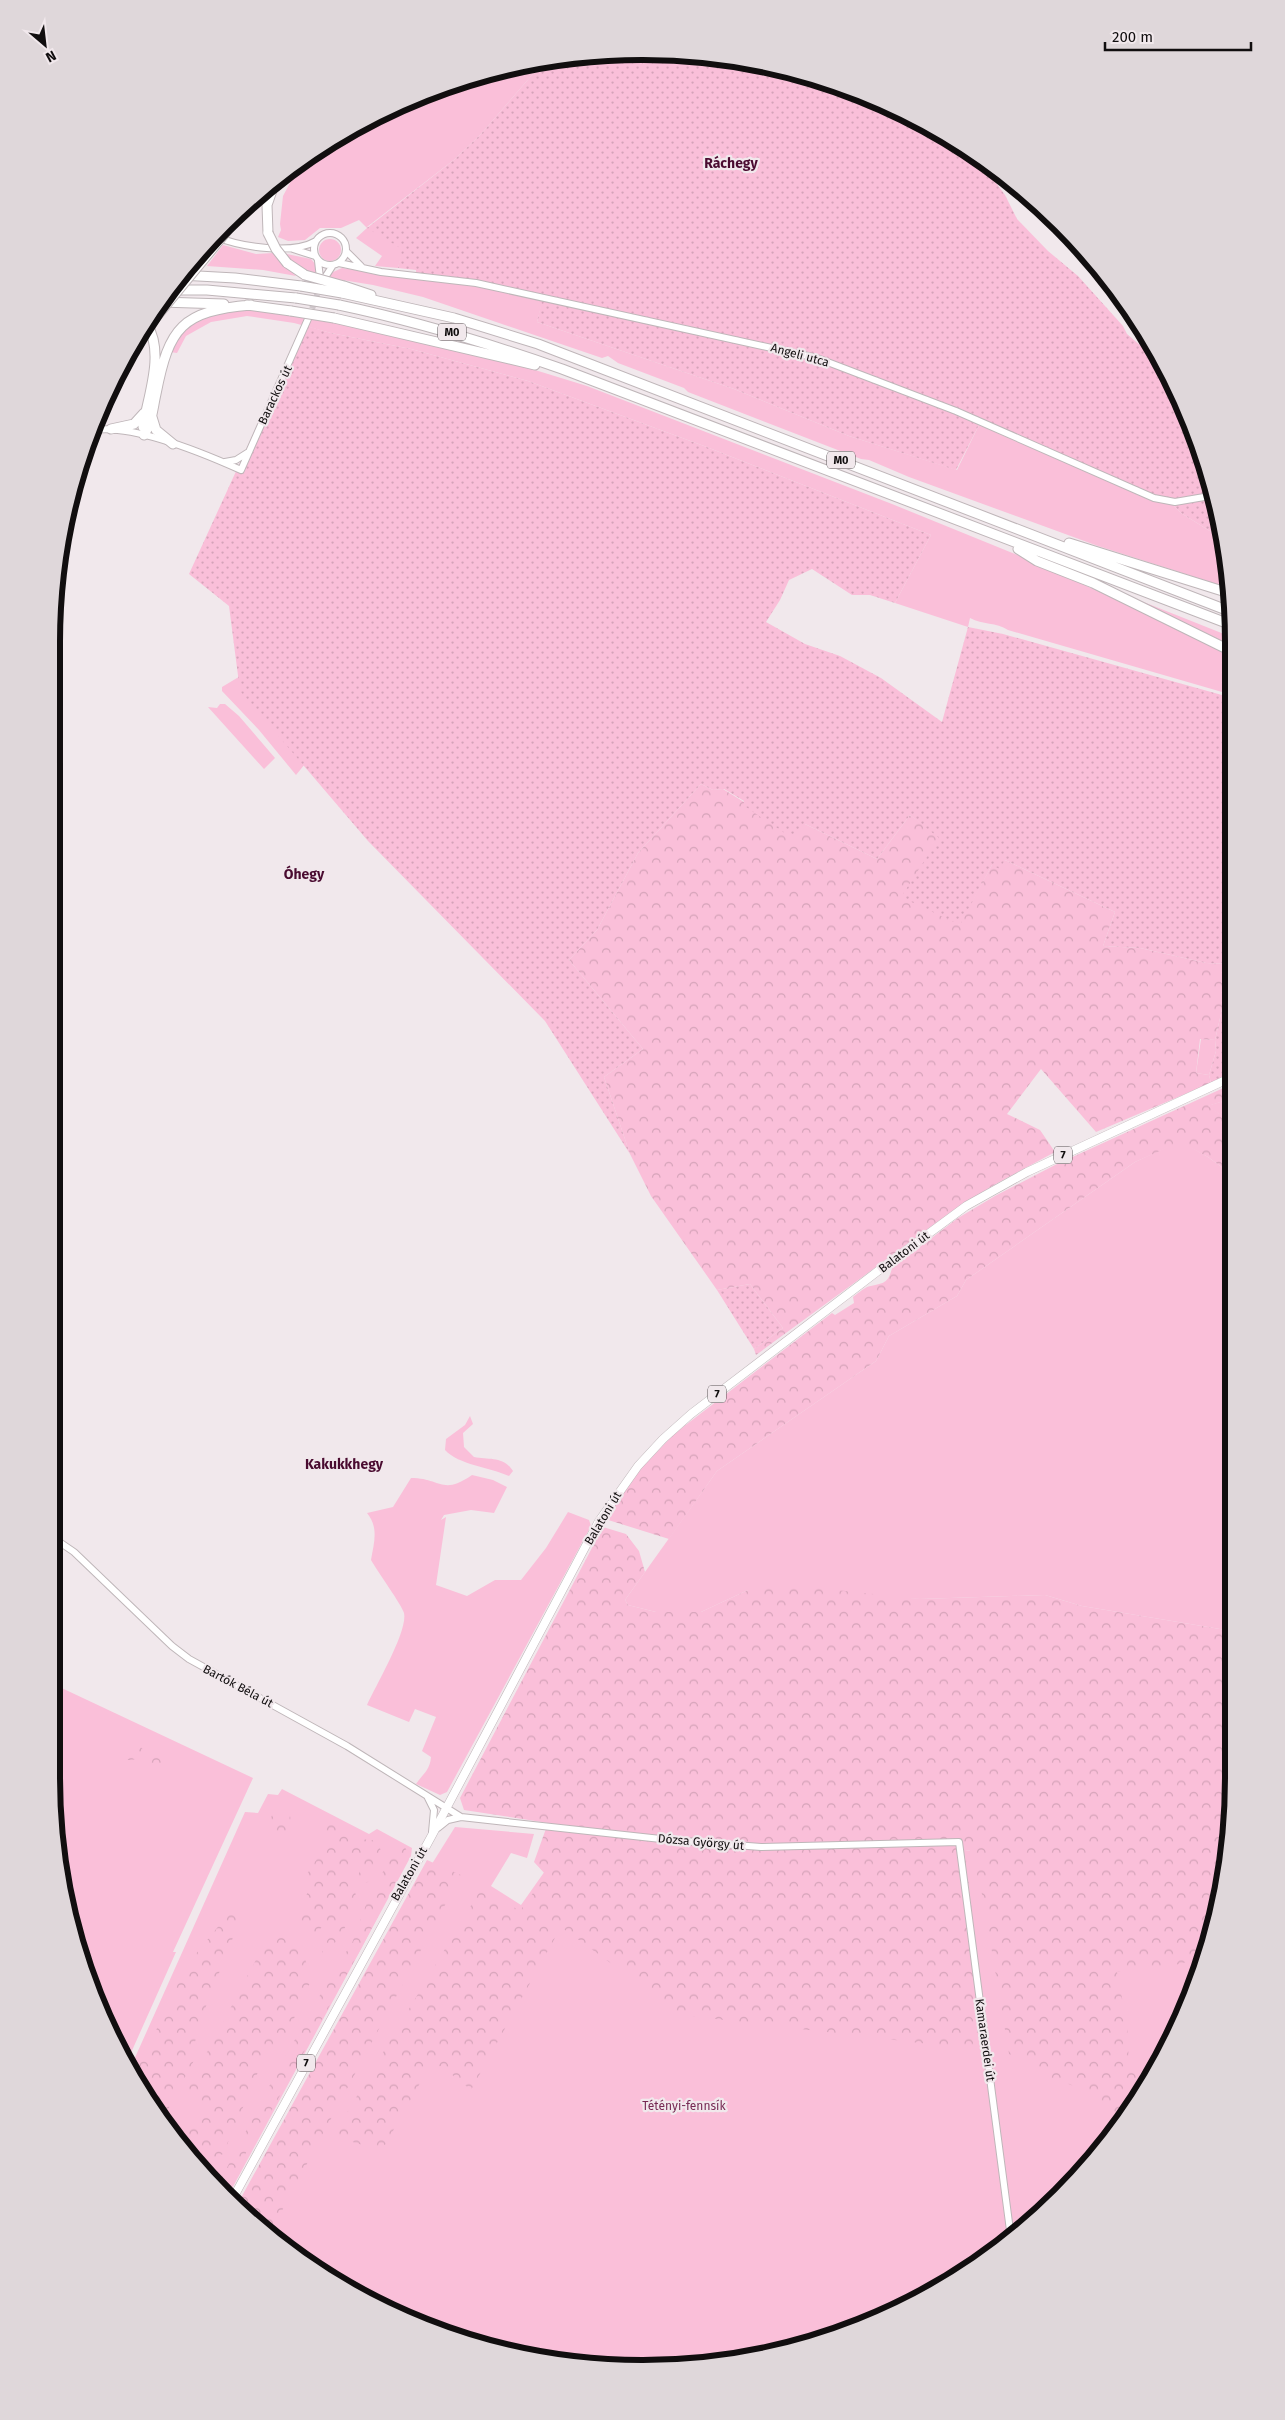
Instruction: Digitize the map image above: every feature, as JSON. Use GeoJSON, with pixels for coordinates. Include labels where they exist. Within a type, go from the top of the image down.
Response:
{"type":"FeatureCollection","features":[{"type":"Feature","properties":{"kind":"highway"},"geometry":{"type":"LineString","coordinates":[[271,194],[267,205],[268,233],[276,249],[287,263],[305,275],[343,289]]}},
{"type":"Feature","properties":{"kind":"highway","name":"M0"},"geometry":{"type":"LineString","coordinates":[[190,276],[343,289],[454,318],[538,344],[1224,609]]}},
{"type":"Feature","properties":{"kind":"highway","name":"M0"},"geometry":{"type":"LineString","coordinates":[[179,290],[208,290],[296,298],[399,317],[452,332],[562,369],[1224,622]]}},
{"type":"Feature","properties":{"kind":"highway"},"geometry":{"type":"LineString","coordinates":[[170,302],[251,305],[334,318],[453,344],[548,368],[562,369]]}},
{"type":"Feature","properties":{"kind":"highway"},"geometry":{"type":"LineString","coordinates":[[144,435],[162,360],[167,348],[179,330],[207,312],[225,307],[251,305]]}},
{"type":"Feature","properties":{"kind":"highway"},"geometry":{"type":"LineString","coordinates":[[151,331],[154,338],[156,357],[149,411],[155,429],[173,444]]}},
{"type":"Feature","properties":{"kind":"highway"},"geometry":{"type":"LineString","coordinates":[[111,429],[136,423],[149,411]]}},
{"type":"Feature","properties":{"kind":"highway"},"geometry":{"type":"LineString","coordinates":[[1000,538],[1037,561],[1093,583],[1225,648]]}},
{"type":"Feature","properties":{"kind":"highway"},"geometry":{"type":"LineString","coordinates":[[1049,541],[1065,542],[1223,591]]}},
{"type":"Feature","properties":{"kind":"main road","name":"Balatoni út"},"geometry":{"type":"LineString","coordinates":[[236,2193],[431,1837],[599,1521],[623,1484],[663,1439],[692,1414],[966,1206],[1036,1168],[1225,1080]]}},
{"type":"Feature","properties":{"kind":"street"},"geometry":{"type":"LineString","coordinates":[[223,239],[247,246],[284,248],[304,246],[316,241],[325,234],[336,234],[344,241],[346,252],[322,278],[314,247],[316,241]]}},
{"type":"Feature","properties":{"kind":"street"},"geometry":{"type":"LineString","coordinates":[[284,248],[336,264]]}},
{"type":"Feature","properties":{"kind":"street","name":"Angeli utca"},"geometry":{"type":"LineString","coordinates":[[346,252],[356,264],[370,270]]}},
{"type":"Feature","properties":{"kind":"street","name":"Angeli utca"},"geometry":{"type":"LineString","coordinates":[[336,264],[476,283],[818,358],[956,411],[1154,498],[1175,502],[1206,497]]}},
{"type":"Feature","properties":{"kind":"street","name":"Barackos út"},"geometry":{"type":"LineString","coordinates":[[224,462],[241,470],[308,319]]}},
{"type":"Feature","properties":{"kind":"street"},"geometry":{"type":"LineString","coordinates":[[100,430],[111,429],[144,435],[224,462],[236,460],[248,452]]}},
{"type":"Feature","properties":{"kind":"street","name":"Bartók Béla út"},"geometry":{"type":"LineString","coordinates":[[60,1542],[74,1552],[189,1659],[314,1727],[446,1808]]}},
{"type":"Feature","properties":{"kind":"street"},"geometry":{"type":"LineString","coordinates":[[428,1797],[434,1810],[431,1837]]}},
{"type":"Feature","properties":{"kind":"street","name":"Dózsa György út"},"geometry":{"type":"LineString","coordinates":[[446,1808],[461,1817],[661,1840],[761,1847],[959,1842]]}},
{"type":"Feature","properties":{"kind":"street"},"geometry":{"type":"LineString","coordinates":[[431,1837],[444,1822],[461,1817]]}},
{"type":"Feature","properties":{"kind":"street","name":"Kamaraerdei út"},"geometry":{"type":"LineString","coordinates":[[959,1842],[1010,2229]]}},
{"type":"Feature","properties":{"kind":"green space"},"geometry":{"type":"Polygon","coordinates":[[[642,60],[681,61],[719,65],[793,80],[865,104],[934,138],[990,175],[1005,195],[1017,219],[1048,251],[1078,276],[1123,326],[1127,334],[1147,351],[1181,420],[1194,455],[1215,534],[1181,513],[1173,505],[1152,501],[979,425],[956,470],[849,436],[734,389],[537,322],[543,296],[398,268],[402,249],[367,228],[455,159],[481,134],[536,70],[604,61],[642,60]]]}},
{"type":"Feature","properties":{"kind":"green space"},"geometry":{"type":"Polygon","coordinates":[[[536,70],[481,134],[455,159],[367,227],[403,249],[398,268],[375,266],[382,256],[356,238],[367,228],[359,220],[341,228],[320,228],[305,240],[288,241],[278,237],[281,230],[283,196],[297,174],[351,138],[420,104],[492,80],[536,70]]]}},
{"type":"Feature","properties":{"kind":"green space"},"geometry":{"type":"Polygon","coordinates":[[[330,239],[338,242],[341,250],[338,258],[330,261],[322,258],[319,250],[322,242],[330,239]]]}},
{"type":"Feature","properties":{"kind":"green space"},"geometry":{"type":"Polygon","coordinates":[[[223,245],[256,254],[273,253],[296,276],[263,270],[207,266],[223,245]]]}},
{"type":"Feature","properties":{"kind":"green space"},"geometry":{"type":"Polygon","coordinates":[[[282,253],[311,259],[316,265],[316,275],[299,268],[282,253]]]}},
{"type":"Feature","properties":{"kind":"green space"},"geometry":{"type":"Polygon","coordinates":[[[342,268],[413,279],[416,273],[544,295],[537,322],[734,389],[849,436],[957,470],[979,425],[1152,501],[1173,505],[1181,513],[1215,534],[1222,586],[1098,546],[909,477],[869,460],[861,459],[688,392],[684,388],[618,363],[608,356],[602,358],[423,297],[373,285],[330,278],[331,273],[342,268]]]}},
{"type":"Feature","properties":{"kind":"green space"},"geometry":{"type":"Polygon","coordinates":[[[257,309],[365,326],[509,362],[587,386],[892,504],[1027,559],[1144,612],[1225,653],[1225,693],[970,618],[968,627],[895,603],[931,535],[704,446],[528,381],[411,349],[331,333],[294,323],[247,316],[211,322],[186,336],[177,353],[170,352],[178,338],[196,321],[206,316],[229,311],[257,309]]]}},
{"type":"Feature","properties":{"kind":"green space"},"geometry":{"type":"Polygon","coordinates":[[[303,325],[331,333],[411,349],[528,381],[704,446],[931,535],[895,603],[870,595],[852,595],[812,569],[789,580],[780,600],[766,622],[805,644],[840,656],[881,678],[942,722],[968,627],[1003,634],[1225,696],[1225,964],[1206,963],[1140,948],[1103,946],[1115,912],[1005,860],[999,869],[992,865],[960,925],[901,897],[939,838],[910,815],[877,859],[805,824],[792,838],[743,805],[744,801],[724,789],[713,790],[701,784],[638,853],[597,930],[569,960],[643,1049],[604,1077],[630,1154],[545,1021],[368,841],[240,691],[229,606],[189,574],[303,325]]]}},
{"type":"Feature","properties":{"kind":"green space"},"geometry":{"type":"Polygon","coordinates":[[[1131,597],[1225,634],[1224,642],[1131,597]]]}},
{"type":"Feature","properties":{"kind":"green space"},"geometry":{"type":"Polygon","coordinates":[[[247,672],[314,753],[296,775],[259,730],[222,691],[222,687],[247,672]]]}},
{"type":"Feature","properties":{"kind":"green space"},"geometry":{"type":"Polygon","coordinates":[[[220,704],[225,704],[239,716],[275,758],[264,769],[208,707],[217,708],[220,704]]]}},
{"type":"Feature","properties":{"kind":"green space"},"geometry":{"type":"Polygon","coordinates":[[[701,784],[713,790],[723,789],[744,802],[805,824],[877,859],[910,815],[940,837],[959,925],[992,865],[1005,860],[1115,912],[1103,946],[1140,948],[1206,963],[1225,964],[1225,996],[1215,1040],[1200,1039],[1196,1073],[1209,1075],[1211,1083],[1096,1132],[1041,1069],[1007,1114],[1040,1130],[1055,1152],[994,1185],[955,1209],[756,1355],[754,1349],[783,1328],[750,1284],[717,1290],[651,1196],[630,1154],[604,1077],[643,1049],[569,960],[597,930],[638,853],[701,784]]]}},
{"type":"Feature","properties":{"kind":"green space"},"geometry":{"type":"Polygon","coordinates":[[[1225,996],[1225,1076],[1211,1083],[1209,1075],[1216,1051],[1215,1040],[1225,996]]]}},
{"type":"Feature","properties":{"kind":"green space"},"geometry":{"type":"Polygon","coordinates":[[[1201,1039],[1215,1040],[1216,1051],[1209,1075],[1196,1073],[1201,1039]]]}},
{"type":"Feature","properties":{"kind":"green space"},"geometry":{"type":"Polygon","coordinates":[[[1225,1087],[1225,1101],[1208,1106],[1225,1118],[1225,1170],[1208,1157],[1180,1142],[1135,1162],[966,1280],[957,1296],[889,1336],[876,1361],[717,1471],[669,1539],[605,1519],[631,1479],[674,1434],[832,1313],[835,1315],[854,1303],[853,1297],[862,1290],[884,1282],[889,1278],[892,1268],[958,1218],[995,1196],[1055,1165],[1225,1087]]]}},
{"type":"Feature","properties":{"kind":"green space"},"geometry":{"type":"Polygon","coordinates":[[[1225,1101],[1225,1118],[1207,1106],[1225,1101]]]}},
{"type":"Feature","properties":{"kind":"green space"},"geometry":{"type":"Polygon","coordinates":[[[1180,1141],[1225,1170],[1225,1630],[1082,1606],[1045,1595],[920,1599],[748,1590],[701,1612],[656,1612],[628,1605],[625,1600],[717,1471],[876,1361],[889,1336],[957,1296],[966,1280],[1135,1162],[1180,1141]]]}},
{"type":"Feature","properties":{"kind":"green space"},"geometry":{"type":"Polygon","coordinates":[[[750,1284],[783,1328],[754,1349],[717,1290],[750,1284]]]}},
{"type":"Feature","properties":{"kind":"green space"},"geometry":{"type":"Polygon","coordinates":[[[470,1416],[473,1424],[463,1433],[464,1447],[474,1457],[505,1463],[513,1471],[509,1476],[458,1459],[445,1450],[446,1439],[465,1425],[470,1416]]]}},
{"type":"Feature","properties":{"kind":"green space"},"geometry":{"type":"Polygon","coordinates":[[[472,1475],[493,1480],[507,1487],[494,1513],[471,1510],[444,1515],[441,1520],[446,1517],[436,1585],[467,1596],[495,1580],[521,1580],[546,1548],[568,1512],[589,1520],[591,1526],[447,1792],[440,1795],[416,1784],[429,1765],[431,1757],[422,1751],[436,1717],[415,1709],[409,1722],[367,1705],[396,1645],[404,1621],[404,1613],[371,1560],[374,1530],[367,1513],[393,1507],[411,1478],[447,1485],[462,1481],[472,1475]]]}},
{"type":"Feature","properties":{"kind":"green space"},"geometry":{"type":"Polygon","coordinates":[[[603,1527],[626,1534],[639,1551],[645,1572],[625,1600],[628,1605],[656,1612],[701,1612],[748,1590],[780,1584],[920,1599],[1045,1595],[1082,1606],[1225,1630],[1224,1816],[1214,1891],[1196,1960],[1159,1969],[1117,1972],[1127,2024],[1129,2064],[1140,2080],[1115,2118],[1099,2102],[1079,2088],[1052,2078],[1009,2054],[983,1898],[970,1850],[965,1851],[988,2051],[682,2015],[561,1927],[471,2090],[441,2066],[428,2069],[385,2145],[369,2147],[333,2136],[482,1887],[520,1911],[546,1875],[534,1862],[548,1823],[464,1810],[460,1798],[603,1527]]]}},
{"type":"Feature","properties":{"kind":"green space"},"geometry":{"type":"Polygon","coordinates":[[[60,1687],[253,1778],[173,1952],[176,1952],[130,2054],[104,2000],[91,1965],[71,1891],[61,1816],[60,1687]]]}},
{"type":"Feature","properties":{"kind":"green space"},"geometry":{"type":"Polygon","coordinates":[[[137,1744],[151,1756],[166,1756],[168,1760],[155,1766],[143,1759],[126,1760],[126,1748],[137,1744]]]}},
{"type":"Feature","properties":{"kind":"green space"},"geometry":{"type":"Polygon","coordinates":[[[282,1789],[369,1834],[377,1829],[412,1848],[411,1856],[232,2189],[180,2132],[158,2101],[134,2061],[245,1812],[258,1813],[268,1794],[278,1795],[282,1789]]]}},
{"type":"Feature","properties":{"kind":"green space"},"geometry":{"type":"Polygon","coordinates":[[[274,1809],[281,1810],[290,1816],[291,1822],[298,1826],[299,1830],[295,1833],[278,1837],[275,1830],[267,1830],[274,1809]]]}},
{"type":"Feature","properties":{"kind":"green space"},"geometry":{"type":"Polygon","coordinates":[[[325,1820],[361,1839],[378,1841],[382,1855],[368,1882],[362,1883],[358,1876],[365,1858],[361,1855],[354,1861],[350,1872],[356,1894],[353,1913],[327,1954],[322,1952],[332,1929],[325,1924],[314,1935],[298,1926],[299,1911],[311,1885],[305,1877],[328,1842],[321,1831],[325,1820]]]}},
{"type":"Feature","properties":{"kind":"green space","name":"Tétényi-fennsík"},"geometry":{"type":"Polygon","coordinates":[[[455,1827],[534,1834],[527,1858],[511,1853],[491,1886],[521,1905],[545,1871],[971,1850],[972,1854],[1221,1845],[1214,1891],[1205,1928],[1197,1955],[1183,1962],[1196,1959],[1181,2000],[1165,2035],[1147,2069],[1105,2132],[1080,2162],[1027,2215],[997,2240],[934,2282],[865,2316],[830,2329],[756,2349],[681,2359],[604,2359],[566,2355],[529,2349],[455,2329],[420,2316],[351,2282],[288,2240],[243,2200],[400,1915],[455,1827]]]}},
{"type":"Feature","properties":{"kind":"green space"},"geometry":{"type":"Polygon","coordinates":[[[405,1847],[409,1856],[362,1947],[267,2119],[262,2120],[230,2188],[221,2179],[276,2073],[341,1958],[351,1946],[371,1891],[399,1848],[405,1847]]]}},
{"type":"Feature","properties":{"kind":"green space"},"geometry":{"type":"Polygon","coordinates":[[[427,1860],[461,1875],[273,2228],[241,2198],[427,1860]]]}},
{"type":"Feature","properties":{"kind":"green space"},"geometry":{"type":"Polygon","coordinates":[[[235,1909],[243,1912],[201,2019],[195,2042],[200,2049],[166,2113],[137,2068],[168,2006],[174,2000],[178,1976],[230,1912],[235,1909]]]}},
{"type":"Feature","properties":{"kind":"green space"},"geometry":{"type":"Polygon","coordinates":[[[268,1937],[285,1937],[295,1943],[304,1955],[311,1979],[305,1998],[273,2057],[261,2065],[223,2154],[213,2159],[208,2165],[182,2135],[196,2119],[202,2104],[197,2097],[186,2092],[268,1937]]]}},
{"type":"Feature","properties":{"kind":"tunnel"},"geometry":{"type":"LineString","coordinates":[[309,317],[320,287]]}},
{"type":"Feature","properties":{"kind":"district","name":"Ráchegy"},"geometry":{"type":"Point","coordinates":[731,163]}},
{"type":"Feature","properties":{"kind":"district","name":"Óhegy"},"geometry":{"type":"Point","coordinates":[304,874]}},
{"type":"Feature","properties":{"kind":"district","name":"Kakukkhegy"},"geometry":{"type":"Point","coordinates":[344,1464]}}]}
